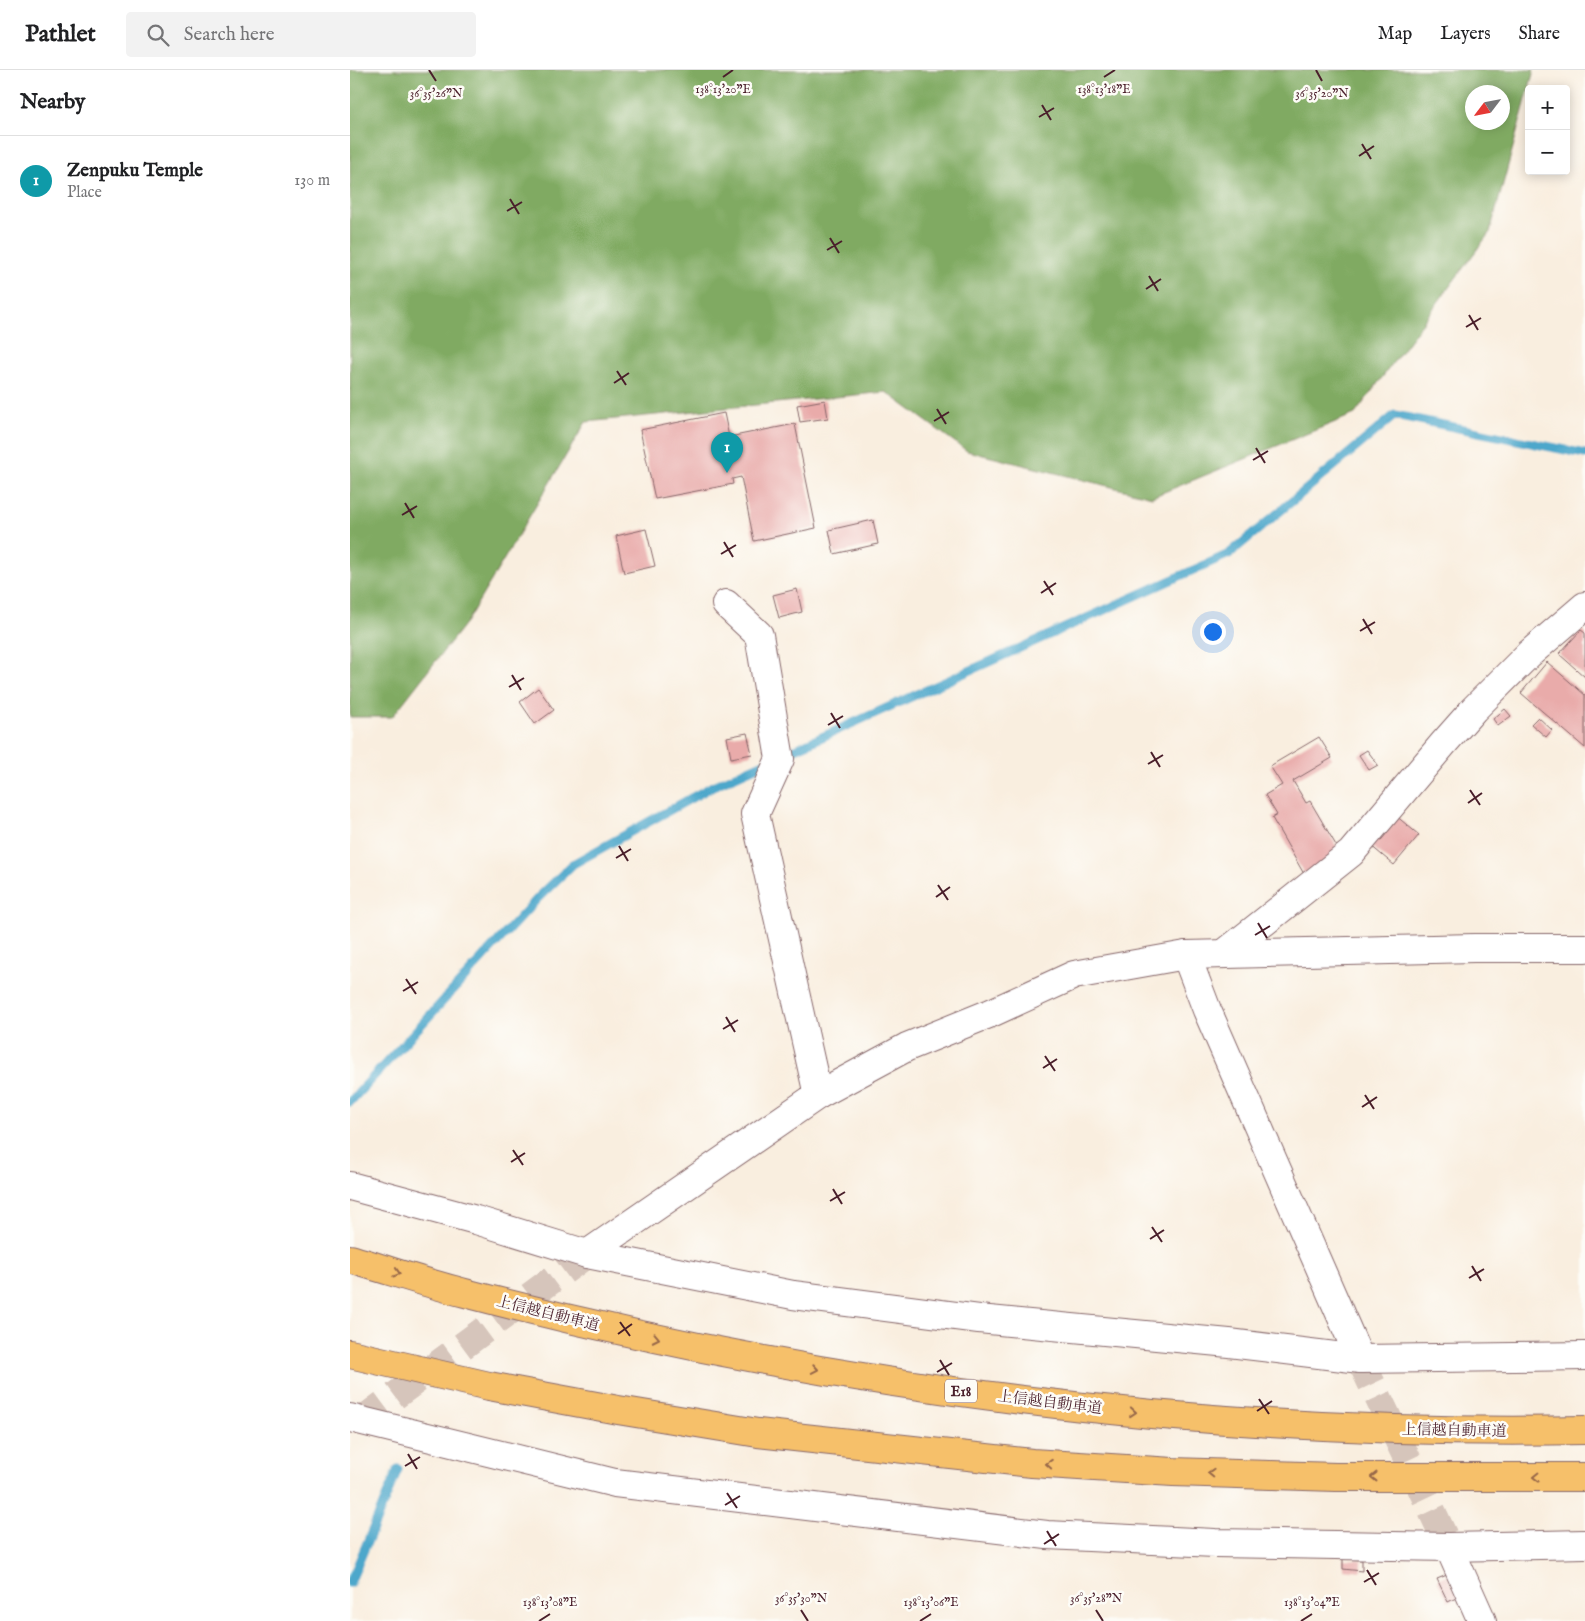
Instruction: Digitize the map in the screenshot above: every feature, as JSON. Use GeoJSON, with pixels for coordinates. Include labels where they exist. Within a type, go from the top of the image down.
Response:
{"type":"FeatureCollection","features":[{"type":"Feature","properties":{"kind":"highway","name":"上信越自動車道"},"geometry":{"type":"LineString","coordinates":[[350,1259],[461,1292],[719,1352],[851,1375],[988,1395],[1248,1422],[1485,1431],[1585,1430]]}},
{"type":"Feature","properties":{"kind":"highway"},"geometry":{"type":"LineString","coordinates":[[350,1354],[489,1386],[758,1433],[1032,1463],[1173,1472],[1336,1477],[1585,1477]]}},
{"type":"Feature","properties":{"kind":"street"},"geometry":{"type":"LineString","coordinates":[[726,604],[759,635],[780,759],[755,814],[818,1095]]}},
{"type":"Feature","properties":{"kind":"street"},"geometry":{"type":"LineString","coordinates":[[1225,953],[1351,853],[1474,709],[1529,654],[1585,606]]}},
{"type":"Feature","properties":{"kind":"street"},"geometry":{"type":"LineString","coordinates":[[587,1254],[818,1095],[907,1047],[991,1014],[1074,975],[1186,955],[1464,948],[1585,948]]}},
{"type":"Feature","properties":{"kind":"street"},"geometry":{"type":"LineString","coordinates":[[1186,955],[1207,1010],[1360,1358]]}},
{"type":"Feature","properties":{"kind":"street"},"geometry":{"type":"LineString","coordinates":[[350,1186],[476,1220],[587,1254],[793,1295],[979,1319],[1360,1358],[1585,1356]]}},
{"type":"Feature","properties":{"kind":"street"},"geometry":{"type":"LineString","coordinates":[[354,1422],[615,1483],[1038,1534],[1215,1543],[1449,1547],[1585,1544]]}},
{"type":"Feature","properties":{"kind":"street"},"geometry":{"type":"LineString","coordinates":[[1449,1547],[1482,1621]]}},
{"type":"Feature","properties":{"kind":"green space"},"geometry":{"type":"Polygon","coordinates":[[[350,70],[1534,70],[1530,85],[1525,85],[1525,103],[1490,232],[1355,414],[1152,497],[967,451],[886,392],[586,422],[467,621],[392,717],[350,717],[350,70]]]}},
{"type":"Feature","properties":{"kind":"building"},"geometry":{"type":"Polygon","coordinates":[[[825,400],[828,418],[800,422],[797,405],[825,400]]]}},
{"type":"Feature","properties":{"kind":"building"},"geometry":{"type":"Polygon","coordinates":[[[724,413],[729,437],[795,424],[816,528],[754,541],[741,477],[732,479],[733,484],[655,499],[640,430],[724,413]]]}},
{"type":"Feature","properties":{"kind":"building"},"geometry":{"type":"Polygon","coordinates":[[[873,520],[878,544],[834,554],[829,530],[873,520]]]}},
{"type":"Feature","properties":{"kind":"building"},"geometry":{"type":"Polygon","coordinates":[[[646,529],[655,566],[624,573],[616,536],[646,529]]]}},
{"type":"Feature","properties":{"kind":"building"},"geometry":{"type":"Polygon","coordinates":[[[797,589],[802,612],[779,618],[773,595],[797,589]]]}},
{"type":"Feature","properties":{"kind":"building"},"geometry":{"type":"Polygon","coordinates":[[[1581,630],[1585,633],[1585,677],[1559,654],[1581,630]]]}},
{"type":"Feature","properties":{"kind":"building"},"geometry":{"type":"Polygon","coordinates":[[[1547,662],[1585,695],[1585,748],[1521,693],[1547,662]]]}},
{"type":"Feature","properties":{"kind":"building"},"geometry":{"type":"Polygon","coordinates":[[[538,688],[554,710],[535,724],[520,702],[538,688]]]}},
{"type":"Feature","properties":{"kind":"building"},"geometry":{"type":"Polygon","coordinates":[[[1505,709],[1511,716],[1498,726],[1493,719],[1505,709]]]}},
{"type":"Feature","properties":{"kind":"building"},"geometry":{"type":"Polygon","coordinates":[[[1538,717],[1552,730],[1546,737],[1531,724],[1538,717]]]}},
{"type":"Feature","properties":{"kind":"building"},"geometry":{"type":"Polygon","coordinates":[[[747,733],[752,754],[731,758],[727,737],[747,733]]]}},
{"type":"Feature","properties":{"kind":"building"},"geometry":{"type":"Polygon","coordinates":[[[1319,737],[1332,758],[1293,781],[1306,803],[1310,801],[1340,852],[1304,874],[1272,818],[1277,815],[1265,795],[1282,785],[1270,766],[1319,737]]]}},
{"type":"Feature","properties":{"kind":"building"},"geometry":{"type":"Polygon","coordinates":[[[1367,750],[1378,765],[1369,770],[1359,755],[1367,750]]]}},
{"type":"Feature","properties":{"kind":"building"},"geometry":{"type":"Polygon","coordinates":[[[1395,815],[1419,835],[1394,865],[1370,845],[1395,815]]]}},
{"type":"Feature","properties":{"kind":"building"},"geometry":{"type":"Polygon","coordinates":[[[1343,1559],[1362,1560],[1362,1571],[1343,1569],[1343,1559]]]}},
{"type":"Feature","properties":{"kind":"building"},"geometry":{"type":"Polygon","coordinates":[[[1447,1575],[1458,1597],[1448,1602],[1437,1579],[1447,1575]]]}},
{"type":"Feature","properties":{"kind":"waterway"},"geometry":{"type":"LineString","coordinates":[[350,1102],[538,898],[573,864],[713,786],[1229,554],[1395,415],[1585,454]]}},
{"type":"Feature","properties":{"kind":"waterway"},"geometry":{"type":"LineString","coordinates":[[350,1583],[398,1469]]}},
{"type":"Feature","properties":{"kind":"tunnel"},"geometry":{"type":"LineString","coordinates":[[361,1421],[587,1254]]}},
{"type":"Feature","properties":{"kind":"tunnel"},"geometry":{"type":"LineString","coordinates":[[1360,1359],[1449,1547]]}},
{"type":"Feature","properties":{"kind":"place","name":"Zenpuku Temple"},"geometry":{"type":"Point","coordinates":[727,473]}}]}
